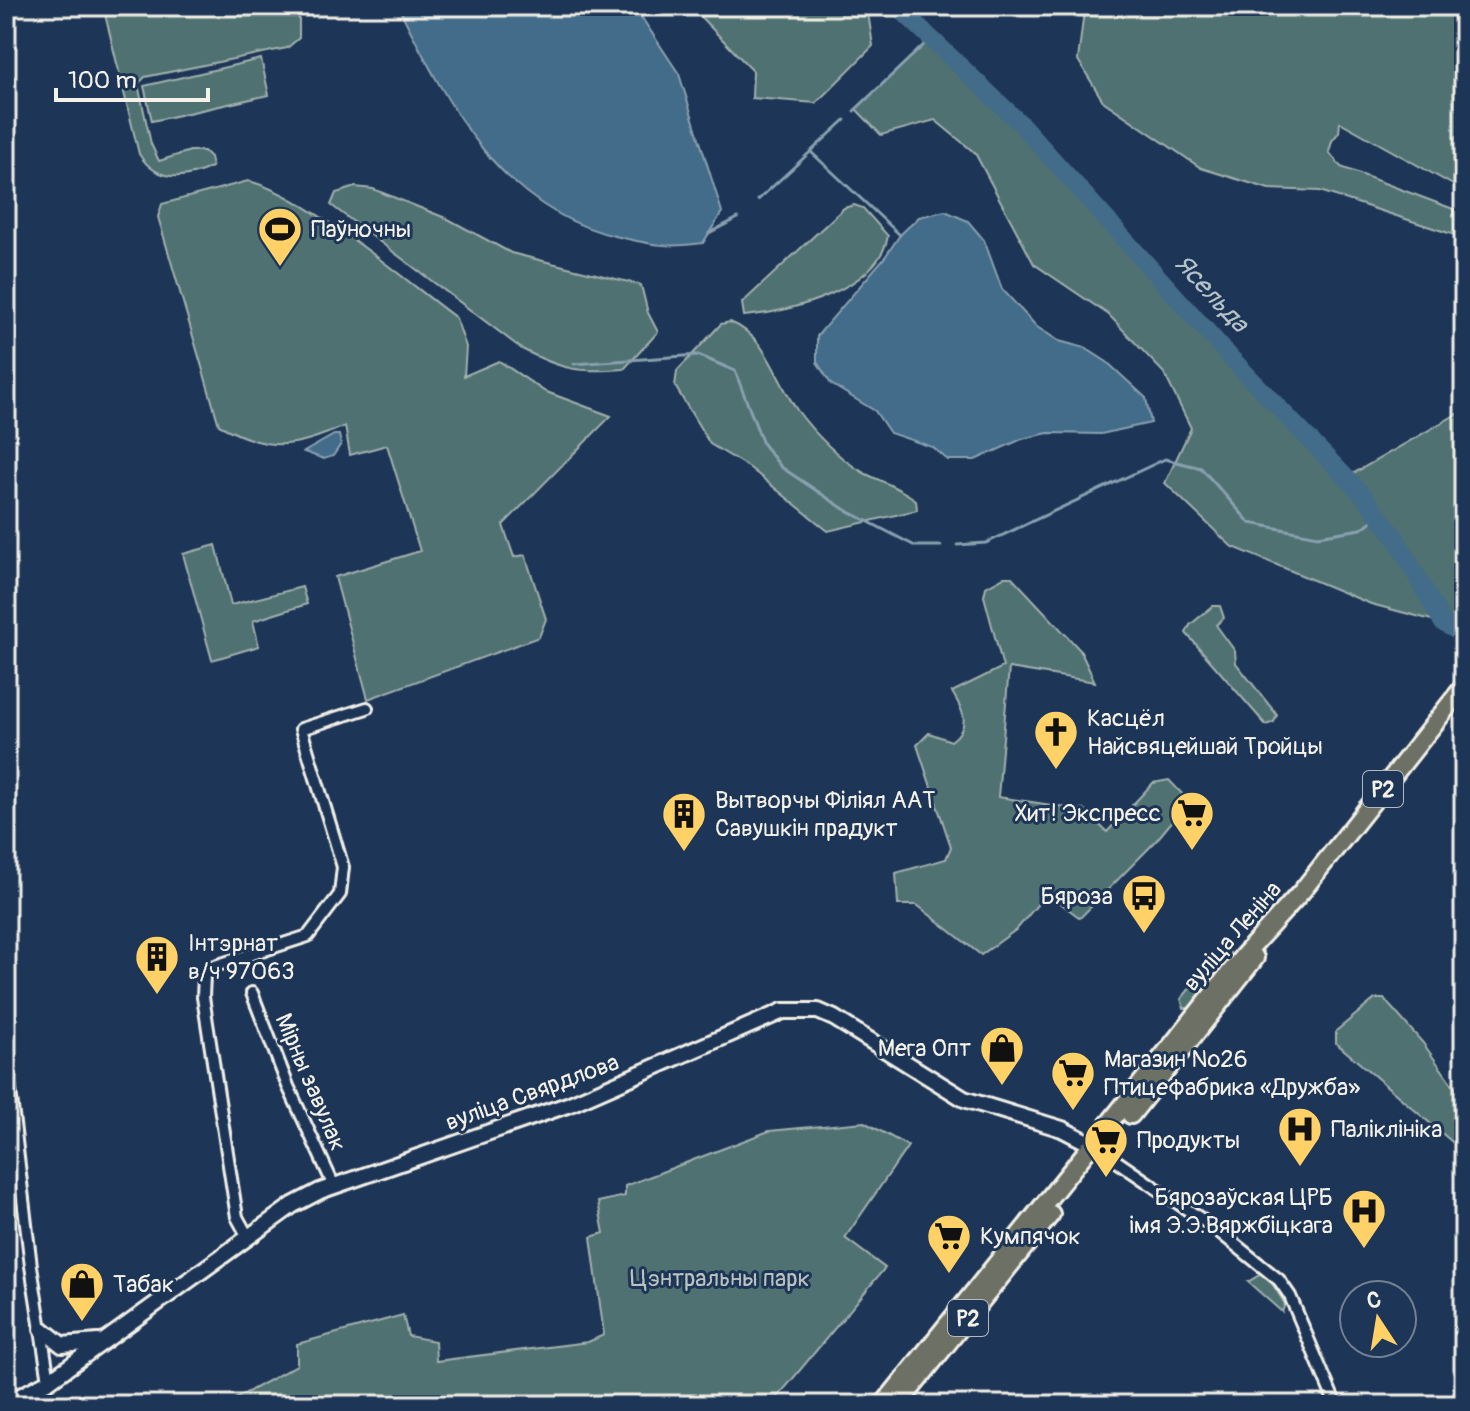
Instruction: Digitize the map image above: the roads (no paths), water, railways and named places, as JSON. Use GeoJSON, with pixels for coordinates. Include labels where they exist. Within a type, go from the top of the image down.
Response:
{"type":"FeatureCollection","features":[{"type":"Feature","properties":{"kind":"main road","name":"вуліца Леніна"},"geometry":{"type":"LineString","coordinates":[[883,1405],[1296,906],[1302,891],[1464,687]]}},
{"type":"Feature","properties":{"kind":"main road","name":"вуліца Свярдлова"},"geometry":{"type":"LineString","coordinates":[[12,1403],[49,1381],[293,1205],[334,1186],[570,1104],[766,1018],[801,1009],[834,1018],[964,1099],[1062,1129],[1098,1148]]}},
{"type":"Feature","properties":{"kind":"main road","name":"вуліца Леніна"},"geometry":{"type":"LineString","coordinates":[[898,1405],[1098,1148]]}},
{"type":"Feature","properties":{"kind":"main road"},"geometry":{"type":"LineString","coordinates":[[42,1329],[62,1345],[103,1341]]}},
{"type":"Feature","properties":{"kind":"street"},"geometry":{"type":"LineString","coordinates":[[248,1237],[237,1217],[203,997],[204,975],[215,966],[308,936],[340,894],[343,867],[301,729],[367,708]]}},
{"type":"Feature","properties":{"kind":"street","name":"Мірны завулак"},"geometry":{"type":"LineString","coordinates":[[252,993],[288,1086],[334,1186]]}},
{"type":"Feature","properties":{"kind":"street"},"geometry":{"type":"LineString","coordinates":[[6,1057],[49,1381]]}},
{"type":"Feature","properties":{"kind":"street"},"geometry":{"type":"LineString","coordinates":[[1098,1148],[1217,1230],[1279,1280],[1290,1296],[1336,1405]]}},
{"type":"Feature","properties":{"kind":"water"},"geometry":{"type":"Polygon","coordinates":[[[398,6],[634,6],[679,74],[722,212],[703,243],[661,245],[619,237],[578,224],[542,204],[510,179],[459,116],[398,6]]]}},
{"type":"Feature","properties":{"kind":"water"},"geometry":{"type":"Polygon","coordinates":[[[945,211],[968,221],[984,240],[1002,289],[1037,327],[1059,341],[1085,348],[1107,362],[1146,398],[1151,423],[1101,434],[1048,433],[1022,439],[975,460],[948,460],[932,447],[890,433],[875,411],[831,384],[817,362],[817,336],[900,235],[919,217],[945,211]]]}},
{"type":"Feature","properties":{"kind":"water"},"geometry":{"type":"Polygon","coordinates":[[[339,435],[341,444],[333,456],[324,459],[304,452],[339,435]]]}},
{"type":"Feature","properties":{"kind":"waterway","name":"Ясельда"},"geometry":{"type":"LineString","coordinates":[[897,6],[1021,124],[1232,359],[1363,495],[1395,537],[1443,623],[1464,635]]}},
{"type":"Feature","properties":{"kind":"waterway"},"geometry":{"type":"LineString","coordinates":[[854,111],[929,40]]}},
{"type":"Feature","properties":{"kind":"waterway"},"geometry":{"type":"LineString","coordinates":[[758,200],[845,120]]}},
{"type":"Feature","properties":{"kind":"waterway"},"geometry":{"type":"LineString","coordinates":[[812,153],[900,235]]}},
{"type":"Feature","properties":{"kind":"waterway"},"geometry":{"type":"LineString","coordinates":[[709,233],[738,218]]}},
{"type":"Feature","properties":{"kind":"waterway"},"geometry":{"type":"LineString","coordinates":[[574,364],[698,355],[735,371],[763,444],[781,467],[844,509],[915,546],[941,546]]}},
{"type":"Feature","properties":{"kind":"waterway"},"geometry":{"type":"LineString","coordinates":[[957,545],[986,543],[1165,459],[1201,468],[1250,523],[1318,536],[1361,529],[1380,515]]}},
{"type":"Feature","properties":{"kind":"place","name":"Паўночны"},"geometry":{"type":"Point","coordinates":[280,268]}},
{"type":"Feature","properties":{"kind":"place","name":"Касцёл Найсвяцейшай Тройцы"},"geometry":{"type":"Point","coordinates":[1056,771]}},
{"type":"Feature","properties":{"kind":"place","name":"Хит! Экспресс"},"geometry":{"type":"Point","coordinates":[1192,852]}},
{"type":"Feature","properties":{"kind":"place","name":"Вытворчы Філіял ААТ Савушкін прадукт"},"geometry":{"type":"Point","coordinates":[684,853]}},
{"type":"Feature","properties":{"kind":"place","name":"Бяроза"},"geometry":{"type":"Point","coordinates":[1144,935]}},
{"type":"Feature","properties":{"kind":"place","name":"Інтэрнат в/ч 97063"},"geometry":{"type":"Point","coordinates":[157,996]}},
{"type":"Feature","properties":{"kind":"place","name":"Мега Опт"},"geometry":{"type":"Point","coordinates":[1002,1087]}},
{"type":"Feature","properties":{"kind":"place","name":"Магазин №26 Птицефабрика «Дружба»"},"geometry":{"type":"Point","coordinates":[1073,1112]}},
{"type":"Feature","properties":{"kind":"place","name":"Паліклініка"},"geometry":{"type":"Point","coordinates":[1300,1168]}},
{"type":"Feature","properties":{"kind":"place","name":"Продукты"},"geometry":{"type":"Point","coordinates":[1106,1179]}},
{"type":"Feature","properties":{"kind":"place","name":"Бярозаўская ЦРБ імя Э.Э.Вяржбіцкага"},"geometry":{"type":"Point","coordinates":[1364,1250]}},
{"type":"Feature","properties":{"kind":"place","name":"Кумпячок"},"geometry":{"type":"Point","coordinates":[949,1275]}},
{"type":"Feature","properties":{"kind":"place","name":"Табак"},"geometry":{"type":"Point","coordinates":[82,1323]}},
{"type":"Feature","properties":{"kind":"park label","name":"Цэнтральны парк"},"geometry":{"type":"Point","coordinates":[720,1278]}}]}
